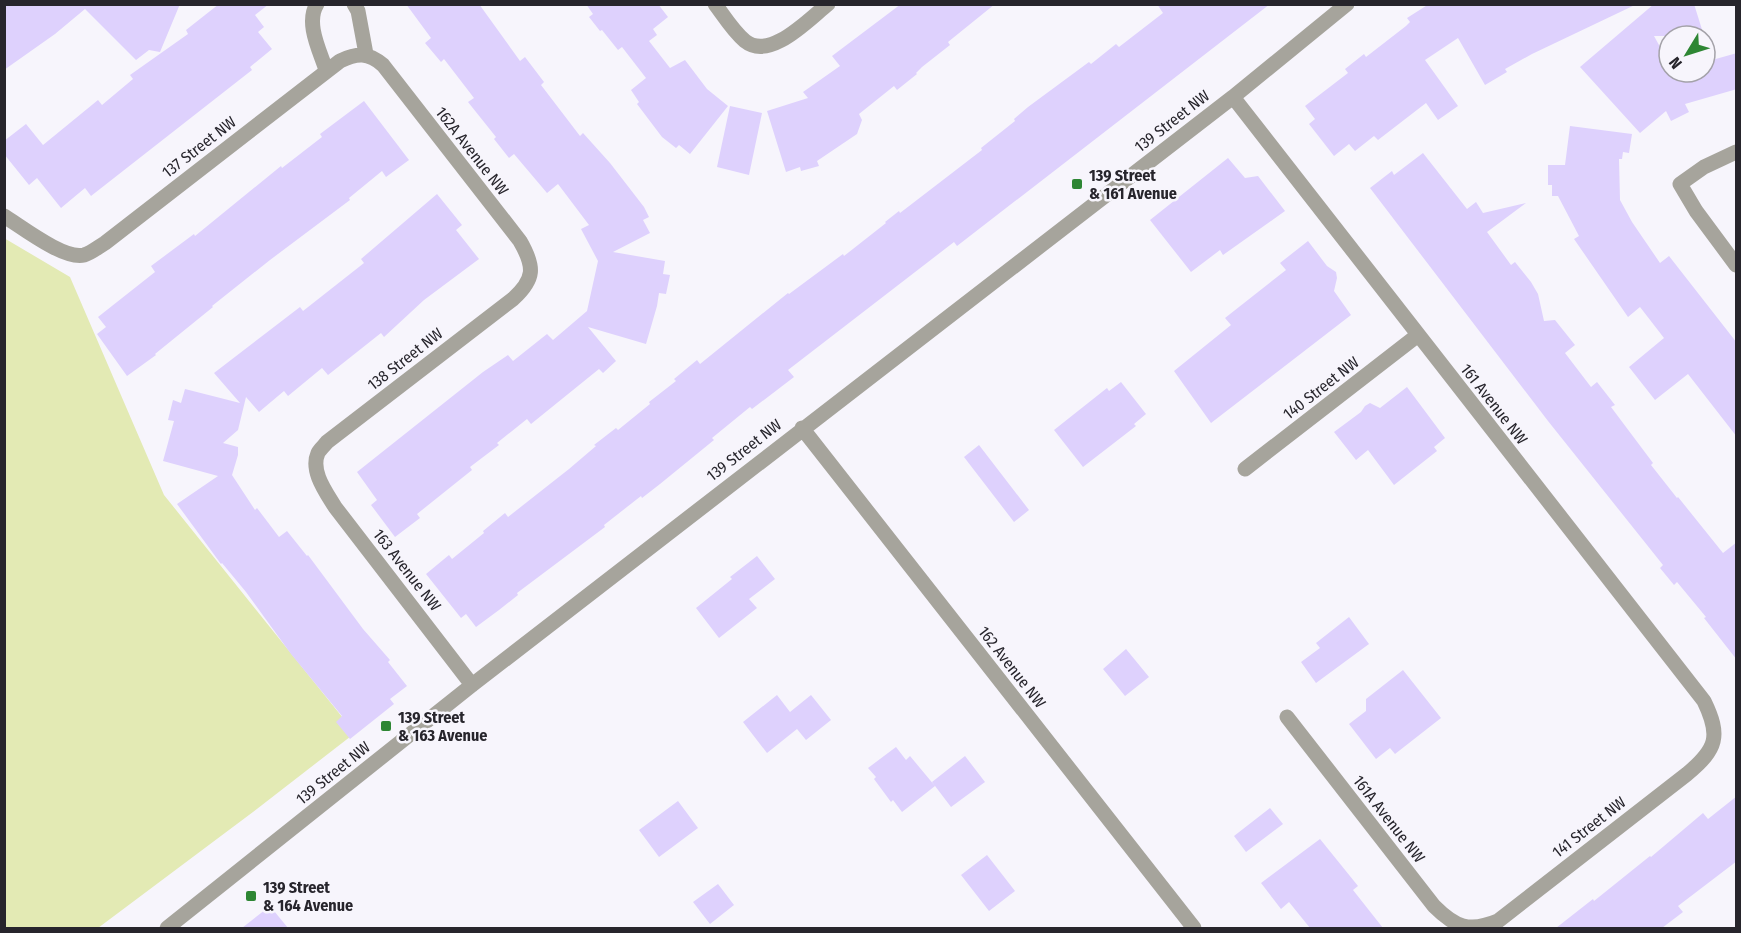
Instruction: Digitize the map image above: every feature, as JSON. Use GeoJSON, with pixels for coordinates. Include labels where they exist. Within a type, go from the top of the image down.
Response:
{"type":"FeatureCollection","features":[{"type":"Feature","properties":{"kind":"street"},"geometry":{"type":"LineString","coordinates":[[317,4],[313,10],[313,26],[326,70]]}},
{"type":"Feature","properties":{"kind":"street"},"geometry":{"type":"LineString","coordinates":[[354,4],[358,11],[366,54]]}},
{"type":"Feature","properties":{"kind":"street"},"geometry":{"type":"LineString","coordinates":[[715,4],[737,33],[755,47],[766,47],[777,43],[828,4]]}},
{"type":"Feature","properties":{"kind":"street","name":"139 Street NW"},"geometry":{"type":"LineString","coordinates":[[167,928],[472,685],[1233,97],[1347,4]]}},
{"type":"Feature","properties":{"kind":"street","name":"137 Street NW"},"geometry":{"type":"LineString","coordinates":[[4,216],[67,254],[82,255],[92,251],[326,70],[354,55],[366,54]]}},
{"type":"Feature","properties":{"kind":"street","name":"162A Avenue NW"},"geometry":{"type":"LineString","coordinates":[[366,54],[383,65],[520,241],[531,262],[530,280]]}},
{"type":"Feature","properties":{"kind":"street","name":"161 Avenue NW"},"geometry":{"type":"LineString","coordinates":[[1233,97],[1704,701],[1711,716],[1715,739]]}},
{"type":"Feature","properties":{"kind":"street"},"geometry":{"type":"LineString","coordinates":[[1737,152],[1704,167],[1680,184],[1703,220],[1737,264]]}},
{"type":"Feature","properties":{"kind":"street","name":"138 Street NW"},"geometry":{"type":"LineString","coordinates":[[317,474],[318,453],[327,441],[513,299],[530,280]]}},
{"type":"Feature","properties":{"kind":"street","name":"140 Street NW"},"geometry":{"type":"LineString","coordinates":[[1245,469],[1418,335]]}},
{"type":"Feature","properties":{"kind":"street","name":"162 Avenue NW"},"geometry":{"type":"LineString","coordinates":[[802,428],[1194,928]]}},
{"type":"Feature","properties":{"kind":"street","name":"163 Avenue NW"},"geometry":{"type":"LineString","coordinates":[[317,474],[335,507],[472,685]]}},
{"type":"Feature","properties":{"kind":"street","name":"161A Avenue NW"},"geometry":{"type":"LineString","coordinates":[[1287,717],[1434,906],[1447,920],[1462,927],[1474,928]]}},
{"type":"Feature","properties":{"kind":"street","name":"141 Street NW"},"geometry":{"type":"LineString","coordinates":[[1474,928],[1485,927],[1498,921],[1687,774],[1709,753],[1715,739]]}},
{"type":"Feature","properties":{"kind":"green space"},"geometry":{"type":"Polygon","coordinates":[[[4,238],[70,277],[164,495],[355,733],[98,928],[5,928],[4,238]]]}},
{"type":"Feature","properties":{"kind":"building"},"geometry":{"type":"Polygon","coordinates":[[[4,4],[180,4],[160,52],[149,50],[136,60],[85,9],[55,34],[4,70],[4,4]]]}},
{"type":"Feature","properties":{"kind":"building"},"geometry":{"type":"Polygon","coordinates":[[[219,4],[269,4],[255,15],[264,27],[258,32],[272,49],[250,67],[252,70],[91,196],[85,188],[61,208],[37,178],[29,185],[4,154],[4,141],[26,124],[43,145],[98,100],[102,105],[133,79],[130,75],[188,34],[186,30],[219,4]]]}},
{"type":"Feature","properties":{"kind":"building"},"geometry":{"type":"Polygon","coordinates":[[[406,4],[479,4],[520,61],[525,57],[544,82],[541,85],[580,136],[583,133],[644,207],[649,217],[643,220],[650,233],[613,252],[665,261],[663,274],[670,275],[666,294],[659,293],[646,344],[588,327],[616,361],[603,373],[599,369],[531,424],[527,419],[497,443],[499,445],[470,467],[472,470],[417,514],[420,518],[395,537],[371,505],[377,500],[357,472],[483,372],[508,355],[513,361],[547,334],[553,340],[587,311],[598,261],[581,229],[589,225],[558,184],[547,193],[514,154],[509,158],[494,139],[496,137],[468,102],[474,98],[444,59],[441,62],[425,43],[431,38],[406,4]]]}},
{"type":"Feature","properties":{"kind":"building"},"geometry":{"type":"Polygon","coordinates":[[[586,4],[658,4],[668,17],[653,29],[657,35],[649,41],[670,68],[685,60],[707,89],[728,106],[690,154],[679,145],[676,148],[662,137],[637,104],[639,102],[631,90],[646,78],[622,47],[618,50],[602,30],[600,31],[589,17],[593,14],[586,4]]]}},
{"type":"Feature","properties":{"kind":"building"},"geometry":{"type":"Polygon","coordinates":[[[901,4],[995,4],[948,42],[950,45],[922,67],[917,74],[897,90],[894,86],[859,114],[862,120],[857,134],[817,161],[819,166],[801,171],[800,167],[786,172],[767,111],[808,98],[803,92],[840,66],[832,56],[901,4]]]}},
{"type":"Feature","properties":{"kind":"building"},"geometry":{"type":"Polygon","coordinates":[[[1157,4],[1270,4],[957,246],[954,242],[788,370],[794,377],[752,409],[750,407],[660,484],[642,498],[641,496],[604,525],[605,527],[517,593],[518,595],[499,610],[476,627],[466,614],[461,618],[426,574],[449,555],[452,559],[505,513],[508,517],[569,469],[596,446],[594,445],[616,428],[618,430],[650,404],[649,402],[676,381],[674,379],[697,360],[700,364],[788,293],[843,254],[844,256],[899,211],[900,213],[982,150],[981,148],[1015,121],[1014,119],[1028,107],[1116,44],[1119,47],[1163,13],[1157,4]]]}},
{"type":"Feature","properties":{"kind":"building"},"geometry":{"type":"Polygon","coordinates":[[[1429,4],[1637,4],[1532,54],[1505,69],[1507,72],[1485,85],[1458,38],[1425,60],[1458,106],[1438,120],[1426,103],[1378,140],[1374,136],[1355,151],[1349,144],[1334,156],[1309,124],[1315,119],[1305,106],[1348,73],[1345,69],[1364,54],[1366,57],[1406,26],[1410,22],[1407,18],[1429,4]]]}},
{"type":"Feature","properties":{"kind":"building"},"geometry":{"type":"Polygon","coordinates":[[[1654,4],[1694,4],[1700,24],[1657,24],[1657,36],[1654,36],[1657,41],[1657,84],[1717,84],[1717,59],[1737,53],[1737,89],[1685,104],[1689,112],[1671,121],[1666,111],[1640,133],[1580,67],[1654,4]]]}},
{"type":"Feature","properties":{"kind":"building"},"geometry":{"type":"Polygon","coordinates":[[[364,101],[409,160],[386,177],[382,171],[349,198],[350,200],[270,260],[156,355],[127,376],[97,334],[106,327],[98,317],[155,272],[151,266],[194,234],[195,236],[281,166],[282,168],[322,137],[320,134],[364,101]]]}},
{"type":"Feature","properties":{"kind":"building"},"geometry":{"type":"Polygon","coordinates":[[[730,106],[762,113],[749,175],[717,167],[730,106]]]}},
{"type":"Feature","properties":{"kind":"building"},"geometry":{"type":"Polygon","coordinates":[[[1570,126],[1632,134],[1629,153],[1623,152],[1622,159],[1619,159],[1620,200],[1660,263],[1669,256],[1737,343],[1737,437],[1688,374],[1655,400],[1629,367],[1664,338],[1640,307],[1628,317],[1574,239],[1579,236],[1558,196],[1552,196],[1552,185],[1548,185],[1548,165],[1565,165],[1570,126]]]}},
{"type":"Feature","properties":{"kind":"building"},"geometry":{"type":"Polygon","coordinates":[[[1423,153],[1467,209],[1476,202],[1483,213],[1526,203],[1487,232],[1511,265],[1515,262],[1531,282],[1538,294],[1544,321],[1555,320],[1575,345],[1565,353],[1591,387],[1597,382],[1615,405],[1611,407],[1677,498],[1723,553],[1737,542],[1737,660],[1677,582],[1674,585],[1660,568],[1663,565],[1548,421],[1370,188],[1392,171],[1394,175],[1423,153]]]}},
{"type":"Feature","properties":{"kind":"building"},"geometry":{"type":"Polygon","coordinates":[[[1228,158],[1245,178],[1258,176],[1285,211],[1223,255],[1220,250],[1191,272],[1150,220],[1228,158]]]}},
{"type":"Feature","properties":{"kind":"building"},"geometry":{"type":"Polygon","coordinates":[[[437,194],[462,225],[456,230],[479,259],[424,300],[384,337],[381,333],[328,375],[322,368],[288,396],[284,391],[259,412],[246,397],[238,430],[223,443],[238,447],[232,475],[255,510],[257,508],[279,537],[287,531],[308,555],[363,629],[390,660],[388,662],[407,686],[390,699],[394,704],[350,739],[336,722],[342,716],[291,654],[177,504],[218,476],[163,461],[174,421],[168,420],[173,400],[181,403],[185,389],[240,403],[214,373],[300,307],[303,311],[364,263],[361,259],[437,194]]]}},
{"type":"Feature","properties":{"kind":"building"},"geometry":{"type":"Polygon","coordinates":[[[1308,241],[1327,266],[1336,272],[1334,291],[1351,315],[1211,423],[1174,371],[1231,325],[1225,318],[1286,270],[1280,263],[1308,241]]]}},
{"type":"Feature","properties":{"kind":"building"},"geometry":{"type":"Polygon","coordinates":[[[1121,382],[1146,414],[1134,424],[1136,426],[1083,467],[1054,430],[1107,388],[1109,391],[1121,382]]]}},
{"type":"Feature","properties":{"kind":"building"},"geometry":{"type":"Polygon","coordinates":[[[1407,387],[1445,438],[1434,447],[1437,451],[1394,485],[1368,450],[1356,460],[1334,432],[1361,412],[1365,406],[1370,403],[1380,408],[1407,387]]]}},
{"type":"Feature","properties":{"kind":"building"},"geometry":{"type":"Polygon","coordinates":[[[979,445],[1029,510],[1014,522],[964,457],[979,445]]]}},
{"type":"Feature","properties":{"kind":"building"},"geometry":{"type":"Polygon","coordinates":[[[757,556],[775,579],[749,599],[757,608],[719,638],[696,608],[757,556]]]}},
{"type":"Feature","properties":{"kind":"building"},"geometry":{"type":"Polygon","coordinates":[[[1349,617],[1369,644],[1316,683],[1301,662],[1320,648],[1316,643],[1349,617]]]}},
{"type":"Feature","properties":{"kind":"building"},"geometry":{"type":"Polygon","coordinates":[[[1126,649],[1149,677],[1125,696],[1103,669],[1126,649]]]}},
{"type":"Feature","properties":{"kind":"building"},"geometry":{"type":"Polygon","coordinates":[[[1403,670],[1441,718],[1395,754],[1390,748],[1376,759],[1349,724],[1366,711],[1366,699],[1403,670]]]}},
{"type":"Feature","properties":{"kind":"building"},"geometry":{"type":"Polygon","coordinates":[[[777,695],[790,712],[811,695],[831,720],[806,740],[797,729],[767,753],[743,722],[777,695]]]}},
{"type":"Feature","properties":{"kind":"building"},"geometry":{"type":"Polygon","coordinates":[[[896,747],[906,760],[910,756],[935,786],[902,812],[893,800],[891,802],[868,768],[896,747]]]}},
{"type":"Feature","properties":{"kind":"building"},"geometry":{"type":"Polygon","coordinates":[[[965,756],[985,782],[951,807],[932,782],[965,756]]]}},
{"type":"Feature","properties":{"kind":"building"},"geometry":{"type":"Polygon","coordinates":[[[1737,796],[1737,861],[1678,906],[1683,912],[1662,928],[1556,928],[1651,857],[1703,813],[1708,819],[1737,796]]]}},
{"type":"Feature","properties":{"kind":"building"},"geometry":{"type":"Polygon","coordinates":[[[678,801],[698,828],[659,857],[639,830],[678,801]]]}},
{"type":"Feature","properties":{"kind":"building"},"geometry":{"type":"Polygon","coordinates":[[[1270,808],[1283,824],[1246,852],[1234,836],[1270,808]]]}},
{"type":"Feature","properties":{"kind":"building"},"geometry":{"type":"Polygon","coordinates":[[[1320,839],[1358,886],[1353,890],[1383,928],[1310,928],[1289,902],[1281,909],[1261,883],[1320,839]]]}},
{"type":"Feature","properties":{"kind":"building"},"geometry":{"type":"Polygon","coordinates":[[[987,855],[1015,891],[989,911],[961,875],[987,855]]]}},
{"type":"Feature","properties":{"kind":"building"},"geometry":{"type":"Polygon","coordinates":[[[718,884],[734,905],[710,924],[693,902],[718,884]]]}},
{"type":"Feature","properties":{"kind":"building"},"geometry":{"type":"Polygon","coordinates":[[[270,906],[288,928],[242,928],[270,906]]]}},
{"type":"Feature","properties":{"kind":"place","name":"139 Street & 161 Avenue"},"geometry":{"type":"Point","coordinates":[1077,184]}},
{"type":"Feature","properties":{"kind":"place","name":"139 Street & 163 Avenue"},"geometry":{"type":"Point","coordinates":[386,726]}},
{"type":"Feature","properties":{"kind":"place","name":"139 Street & 164 Avenue"},"geometry":{"type":"Point","coordinates":[251,896]}}]}
